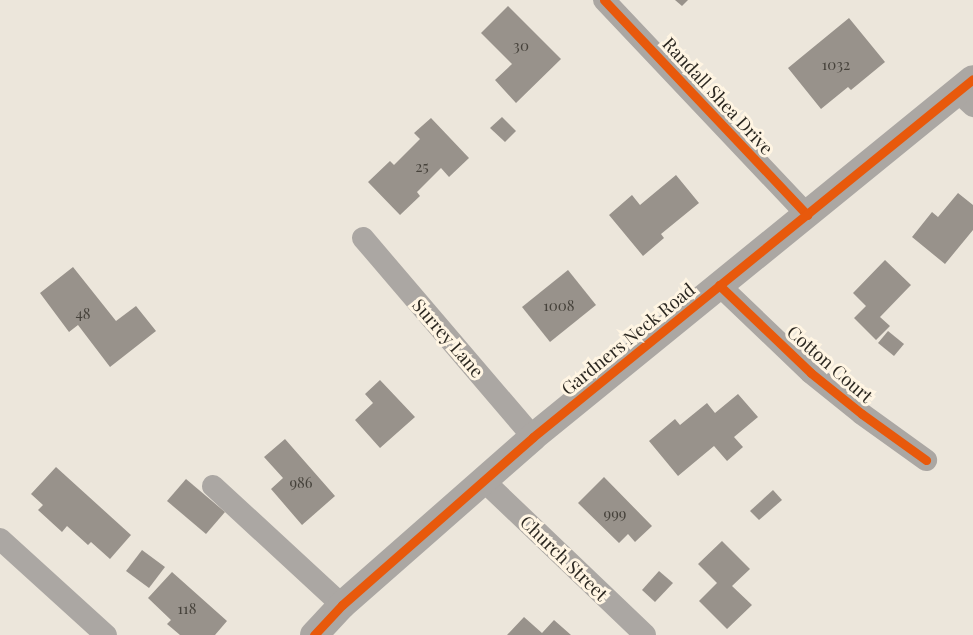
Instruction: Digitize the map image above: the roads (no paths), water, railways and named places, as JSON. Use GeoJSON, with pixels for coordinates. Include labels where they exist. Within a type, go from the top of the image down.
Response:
{"type":"FeatureCollection","features":[{"type":"Feature","properties":{"kind":"street","name":"Randall Shea Drive"},"geometry":{"type":"LineString","coordinates":[[604,0],[807,215]]}},
{"type":"Feature","properties":{"kind":"street","name":"Gardners Neck Road"},"geometry":{"type":"LineString","coordinates":[[314,635],[342,605],[533,437],[807,215],[968,92]]}},
{"type":"Feature","properties":{"kind":"street","name":"Surrey Lane"},"geometry":{"type":"LineString","coordinates":[[363,238],[533,437]]}},
{"type":"Feature","properties":{"kind":"street","name":"Cotton Court"},"geometry":{"type":"LineString","coordinates":[[719,285],[811,373],[862,414],[926,460]]}},
{"type":"Feature","properties":{"kind":"street","name":"Church Street"},"geometry":{"type":"LineString","coordinates":[[483,480],[645,635]]}},
{"type":"Feature","properties":{"kind":"street"},"geometry":{"type":"LineString","coordinates":[[213,486],[342,605]]}},
{"type":"Feature","properties":{"kind":"street"},"geometry":{"type":"LineString","coordinates":[[0,539],[106,635]]}}]}
